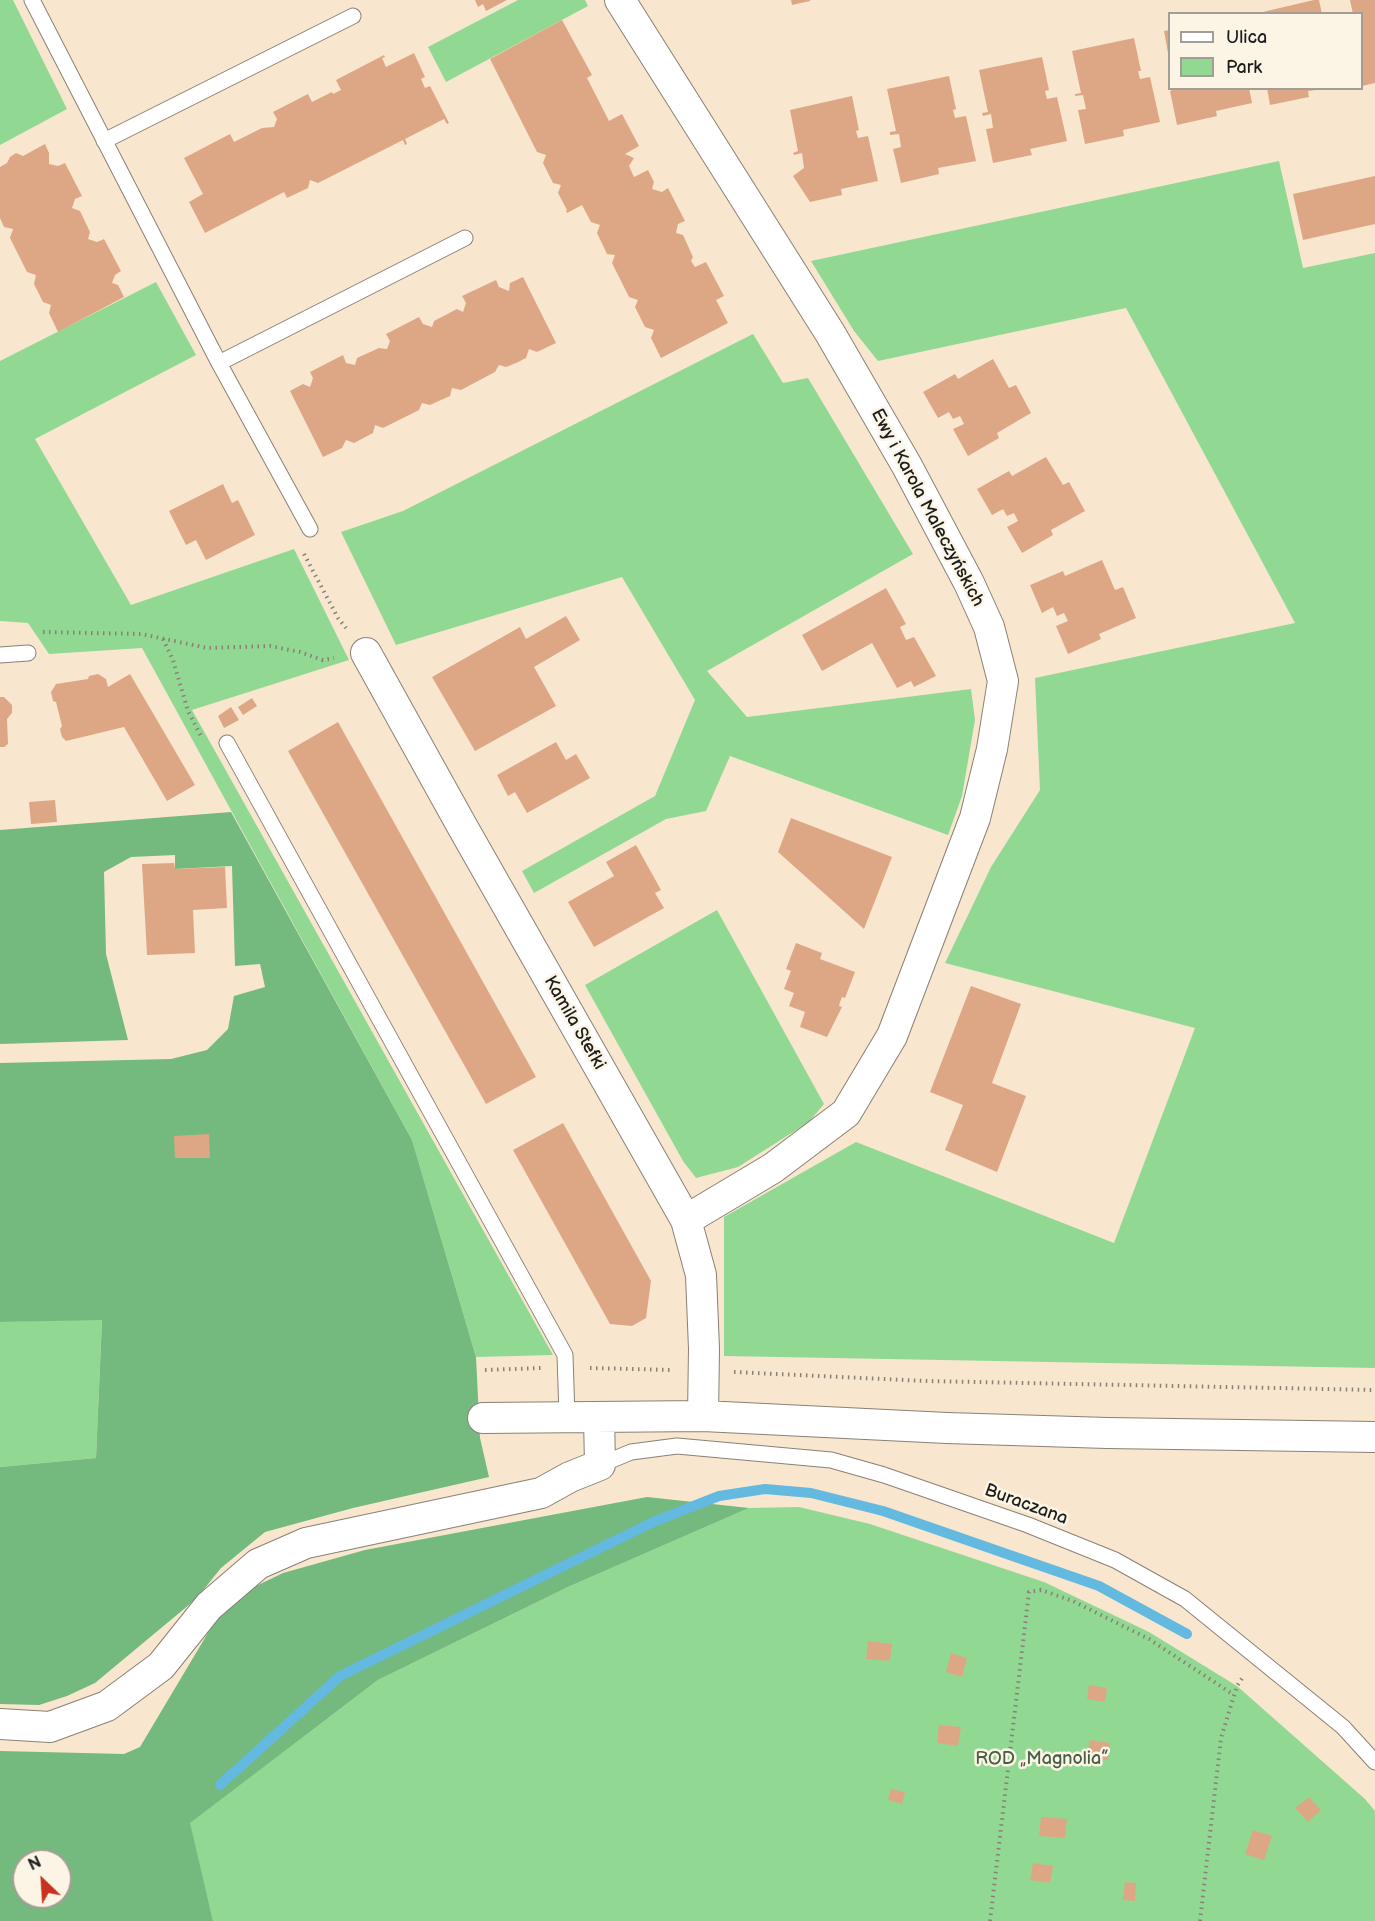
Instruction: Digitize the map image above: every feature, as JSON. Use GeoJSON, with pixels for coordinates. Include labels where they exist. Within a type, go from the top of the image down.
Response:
{"type":"FeatureCollection","features":[{"type":"Feature","properties":{"kind":"street","name":"Ewy i Karola Maleczyńskich"},"geometry":{"type":"LineString","coordinates":[[620,0],[830,333],[907,466],[969,583],[989,627],[1003,681],[992,749],[975,818],[892,1036],[846,1113],[773,1168],[686,1220]]}},
{"type":"Feature","properties":{"kind":"street","name":"Kamila Stefki"},"geometry":{"type":"LineString","coordinates":[[366,652],[686,1220],[701,1275],[703,1416]]}},
{"type":"Feature","properties":{"kind":"street"},"geometry":{"type":"LineString","coordinates":[[483,1418],[703,1416],[970,1429],[1375,1437]]}},
{"type":"Feature","properties":{"kind":"street"},"geometry":{"type":"LineString","coordinates":[[0,1724],[50,1727],[108,1706],[161,1666],[209,1606],[258,1564],[317,1541],[541,1493],[570,1477],[600,1466],[599,1417]]}},
{"type":"Feature","properties":{"kind":"lane"},"geometry":{"type":"LineString","coordinates":[[32,0],[219,363],[309,529]]}},
{"type":"Feature","properties":{"kind":"lane"},"geometry":{"type":"LineString","coordinates":[[104,141],[353,16]]}},
{"type":"Feature","properties":{"kind":"lane"},"geometry":{"type":"LineString","coordinates":[[219,363],[465,238]]}},
{"type":"Feature","properties":{"kind":"lane"},"geometry":{"type":"LineString","coordinates":[[0,655],[28,653]]}},
{"type":"Feature","properties":{"kind":"lane"},"geometry":{"type":"LineString","coordinates":[[227,743],[565,1355],[567,1417]]}},
{"type":"Feature","properties":{"kind":"lane","name":"Buraczana"},"geometry":{"type":"LineString","coordinates":[[600,1466],[631,1452],[677,1446],[831,1460],[884,1475],[1028,1525],[1115,1560],[1185,1599],[1343,1727],[1375,1762]]}},
{"type":"Feature","properties":{"kind":"path"},"geometry":{"type":"LineString","coordinates":[[34,631],[141,634],[207,648],[270,646],[300,652],[323,660],[366,652],[338,618],[299,545]]}},
{"type":"Feature","properties":{"kind":"path"},"geometry":{"type":"LineString","coordinates":[[163,639],[173,660],[188,711],[204,742],[227,743]]}},
{"type":"Feature","properties":{"kind":"path"},"geometry":{"type":"LineString","coordinates":[[485,1370],[567,1368],[703,1371],[926,1382],[1375,1390]]}},
{"type":"Feature","properties":{"kind":"path"},"geometry":{"type":"LineString","coordinates":[[990,1921],[1029,1593],[1041,1590],[1073,1601],[1140,1634],[1234,1695]]}},
{"type":"Feature","properties":{"kind":"path"},"geometry":{"type":"LineString","coordinates":[[1200,1921],[1221,1738],[1237,1686]]}},
{"type":"Feature","properties":{"kind":"green space"},"geometry":{"type":"Polygon","coordinates":[[[0,0],[13,0],[67,109],[0,145],[0,0]]]}},
{"type":"Feature","properties":{"kind":"green space"},"geometry":{"type":"Polygon","coordinates":[[[518,0],[585,0],[588,6],[446,82],[428,47],[518,0]]]}},
{"type":"Feature","properties":{"kind":"green space"},"geometry":{"type":"Polygon","coordinates":[[[1279,161],[1303,268],[1375,253],[1375,1368],[724,1356],[724,1217],[856,1142],[1114,1243],[1195,1028],[945,963],[991,867],[1040,790],[1035,678],[1295,623],[1126,308],[878,361],[854,331],[811,261],[1279,161]]]}},
{"type":"Feature","properties":{"kind":"green space"},"geometry":{"type":"Polygon","coordinates":[[[156,282],[196,355],[35,439],[131,605],[294,549],[349,660],[192,710],[553,1355],[476,1357],[412,1140],[142,648],[49,654],[28,623],[0,621],[0,361],[156,282]]]}},
{"type":"Feature","properties":{"kind":"green space"},"geometry":{"type":"Polygon","coordinates":[[[753,334],[783,383],[808,378],[913,554],[707,671],[747,717],[971,689],[975,720],[962,796],[948,835],[730,756],[706,811],[666,819],[534,893],[522,871],[655,796],[695,700],[622,577],[396,645],[341,532],[403,511],[753,334]]]}},
{"type":"Feature","properties":{"kind":"green space"},"geometry":{"type":"Polygon","coordinates":[[[231,812],[412,1140],[476,1357],[480,1438],[489,1477],[353,1508],[265,1532],[221,1568],[196,1599],[95,1683],[67,1696],[39,1705],[0,1704],[0,1467],[96,1458],[102,1320],[0,1322],[0,1063],[171,1059],[207,1050],[228,1029],[234,996],[265,987],[260,964],[235,966],[232,866],[175,869],[175,855],[131,857],[104,872],[106,954],[128,1040],[0,1044],[0,830],[231,812]]]}},
{"type":"Feature","properties":{"kind":"green space"},"geometry":{"type":"Polygon","coordinates":[[[717,910],[824,1104],[809,1122],[738,1167],[696,1178],[683,1161],[585,985],[717,910]]]}},
{"type":"Feature","properties":{"kind":"green space"},"geometry":{"type":"Polygon","coordinates":[[[102,1319],[96,1458],[0,1467],[0,1322],[102,1319]]]}},
{"type":"Feature","properties":{"kind":"green space"},"geometry":{"type":"Polygon","coordinates":[[[647,1497],[749,1508],[568,1587],[378,1680],[190,1823],[213,1921],[0,1921],[0,1751],[124,1754],[140,1747],[218,1616],[256,1586],[283,1573],[365,1550],[647,1497]]]}},
{"type":"Feature","properties":{"kind":"green space","name":"ROD „Magnolia”"},"geometry":{"type":"Polygon","coordinates":[[[799,1507],[870,1524],[1044,1582],[1149,1632],[1237,1686],[1365,1799],[1375,1811],[1375,1921],[213,1921],[189,1823],[378,1680],[568,1587],[749,1508],[799,1507]]]}},
{"type":"Feature","properties":{"kind":"building"},"geometry":{"type":"Polygon","coordinates":[[[475,0],[507,0],[486,11],[483,4],[478,7],[475,0]]]}},
{"type":"Feature","properties":{"kind":"building"},"geometry":{"type":"Polygon","coordinates":[[[791,0],[810,0],[810,1],[792,5],[791,0]]]}},
{"type":"Feature","properties":{"kind":"building"},"geometry":{"type":"Polygon","coordinates":[[[1319,0],[1322,12],[1263,12],[1319,0]]]}},
{"type":"Feature","properties":{"kind":"building"},"geometry":{"type":"Polygon","coordinates":[[[1350,0],[1375,0],[1375,83],[1363,86],[1363,12],[1353,12],[1350,0]]]}},
{"type":"Feature","properties":{"kind":"building"},"geometry":{"type":"Polygon","coordinates":[[[562,20],[592,75],[587,78],[609,121],[622,114],[639,146],[625,154],[634,158],[629,166],[634,177],[648,170],[654,182],[652,189],[662,192],[668,188],[685,221],[678,224],[676,233],[683,235],[695,267],[706,262],[724,296],[716,300],[728,323],[661,358],[651,338],[654,330],[645,327],[635,307],[638,300],[629,297],[612,263],[615,255],[607,254],[597,233],[600,225],[591,222],[582,205],[567,213],[558,193],[561,185],[553,183],[543,163],[546,155],[537,152],[490,59],[562,20]]]}},
{"type":"Feature","properties":{"kind":"building"},"geometry":{"type":"Polygon","coordinates":[[[1168,30],[1168,53],[1164,31],[1168,30]]]}},
{"type":"Feature","properties":{"kind":"building"},"geometry":{"type":"Polygon","coordinates":[[[1134,38],[1141,71],[1138,71],[1140,79],[1150,77],[1160,122],[1123,130],[1124,136],[1085,144],[1078,110],[1086,109],[1083,95],[1075,96],[1081,93],[1072,51],[1134,38]]]}},
{"type":"Feature","properties":{"kind":"building"},"geometry":{"type":"Polygon","coordinates":[[[414,53],[425,77],[421,79],[425,88],[430,86],[449,123],[447,124],[444,119],[405,139],[407,144],[405,145],[403,140],[318,183],[310,180],[308,188],[287,198],[284,192],[205,233],[189,202],[203,194],[184,158],[230,134],[234,142],[262,128],[274,127],[277,119],[273,112],[308,94],[312,102],[341,90],[336,80],[384,55],[385,57],[382,58],[386,67],[414,53]]]}},
{"type":"Feature","properties":{"kind":"building"},"geometry":{"type":"Polygon","coordinates":[[[1042,57],[1049,90],[1045,91],[1047,99],[1057,97],[1067,141],[1030,149],[1032,155],[993,163],[986,129],[993,128],[991,114],[983,116],[982,113],[988,112],[979,70],[1042,57]]]}},
{"type":"Feature","properties":{"kind":"building"},"geometry":{"type":"Polygon","coordinates":[[[949,76],[956,109],[953,110],[955,118],[966,116],[976,161],[938,168],[939,174],[901,183],[893,149],[901,147],[899,134],[890,135],[890,132],[896,131],[887,89],[949,76]]]}},
{"type":"Feature","properties":{"kind":"building"},"geometry":{"type":"Polygon","coordinates":[[[1249,90],[1252,103],[1216,111],[1217,116],[1177,125],[1170,91],[1249,90]]]}},
{"type":"Feature","properties":{"kind":"building"},"geometry":{"type":"Polygon","coordinates":[[[1267,90],[1316,90],[1308,91],[1309,97],[1270,105],[1267,90]]]}},
{"type":"Feature","properties":{"kind":"building"},"geometry":{"type":"Polygon","coordinates":[[[852,96],[859,130],[856,131],[858,138],[868,136],[878,181],[841,189],[842,195],[810,202],[793,176],[804,168],[802,153],[794,155],[793,153],[798,151],[790,110],[852,96]]]}},
{"type":"Feature","properties":{"kind":"building"},"geometry":{"type":"Polygon","coordinates":[[[45,144],[49,153],[49,164],[58,166],[65,163],[82,196],[75,199],[72,208],[80,211],[90,232],[88,239],[97,242],[104,239],[121,271],[115,275],[112,283],[118,285],[124,297],[58,332],[49,313],[51,305],[43,302],[34,284],[36,275],[27,272],[10,238],[13,229],[4,227],[0,218],[0,167],[16,153],[23,156],[45,144]]]}},
{"type":"Feature","properties":{"kind":"building"},"geometry":{"type":"Polygon","coordinates":[[[1375,176],[1375,224],[1303,240],[1293,194],[1375,176]]]}},
{"type":"Feature","properties":{"kind":"building"},"geometry":{"type":"Polygon","coordinates":[[[523,277],[556,343],[537,352],[529,349],[526,358],[506,367],[499,365],[495,372],[461,390],[452,388],[450,396],[430,405],[422,403],[419,410],[383,428],[375,425],[373,433],[354,443],[346,440],[342,448],[323,457],[290,391],[303,384],[310,387],[313,378],[310,372],[343,355],[346,363],[355,365],[357,358],[379,348],[387,349],[390,341],[386,334],[419,317],[423,324],[432,327],[434,321],[457,309],[463,312],[466,303],[462,296],[496,280],[499,287],[509,291],[510,283],[523,277]]]}},
{"type":"Feature","properties":{"kind":"building"},"geometry":{"type":"Polygon","coordinates":[[[993,359],[1009,388],[1016,385],[1031,413],[997,433],[999,438],[968,456],[953,429],[964,424],[960,416],[953,419],[949,412],[938,418],[923,392],[955,374],[958,379],[993,359]]]}},
{"type":"Feature","properties":{"kind":"building"},"geometry":{"type":"Polygon","coordinates":[[[1046,457],[1063,485],[1069,482],[1085,511],[1051,530],[1053,535],[1022,553],[1007,527],[1018,521],[1014,513],[1007,516],[1003,509],[992,515],[977,489],[1009,471],[1012,476],[1046,457]]]}},
{"type":"Feature","properties":{"kind":"building"},"geometry":{"type":"Polygon","coordinates":[[[223,484],[232,503],[238,500],[255,535],[206,560],[196,540],[186,545],[169,511],[223,484]]]}},
{"type":"Feature","properties":{"kind":"building"},"geometry":{"type":"Polygon","coordinates":[[[1102,560],[1115,590],[1123,587],[1136,618],[1099,634],[1101,639],[1068,654],[1056,626],[1068,621],[1064,613],[1057,616],[1053,607],[1042,613],[1030,585],[1063,571],[1065,576],[1102,560]]]}},
{"type":"Feature","properties":{"kind":"building"},"geometry":{"type":"Polygon","coordinates":[[[886,588],[906,624],[900,627],[906,640],[914,637],[936,676],[914,687],[911,681],[897,688],[872,643],[822,671],[802,635],[886,588]]]}},
{"type":"Feature","properties":{"kind":"building"},"geometry":{"type":"Polygon","coordinates":[[[566,616],[580,640],[534,667],[556,706],[475,751],[432,677],[520,627],[526,639],[566,616]]]}},
{"type":"Feature","properties":{"kind":"building"},"geometry":{"type":"Polygon","coordinates":[[[98,674],[106,679],[108,687],[130,674],[195,785],[167,801],[124,727],[66,741],[62,737],[60,729],[62,726],[51,692],[56,684],[88,679],[89,676],[98,674]]]}},
{"type":"Feature","properties":{"kind":"building"},"geometry":{"type":"Polygon","coordinates":[[[0,697],[4,697],[12,705],[12,713],[7,719],[8,744],[4,747],[0,747],[0,697]]]}},
{"type":"Feature","properties":{"kind":"building"},"geometry":{"type":"Polygon","coordinates":[[[252,698],[257,706],[243,715],[238,707],[252,698]]]}},
{"type":"Feature","properties":{"kind":"building"},"geometry":{"type":"Polygon","coordinates":[[[231,707],[239,720],[224,728],[218,716],[231,707]]]}},
{"type":"Feature","properties":{"kind":"building"},"geometry":{"type":"Polygon","coordinates":[[[338,722],[536,1077],[486,1104],[288,751],[338,722]]]}},
{"type":"Feature","properties":{"kind":"building"},"geometry":{"type":"Polygon","coordinates":[[[556,742],[566,760],[576,754],[590,778],[527,813],[515,792],[508,796],[497,775],[556,742]]]}},
{"type":"Feature","properties":{"kind":"building"},"geometry":{"type":"Polygon","coordinates":[[[55,800],[57,822],[31,824],[29,802],[55,800]]]}},
{"type":"Feature","properties":{"kind":"building"},"geometry":{"type":"Polygon","coordinates":[[[791,818],[892,857],[864,929],[778,852],[791,818]]]}},
{"type":"Feature","properties":{"kind":"building"},"geometry":{"type":"Polygon","coordinates":[[[636,845],[661,890],[655,893],[664,908],[594,947],[568,902],[614,876],[606,862],[636,845]]]}},
{"type":"Feature","properties":{"kind":"building"},"geometry":{"type":"Polygon","coordinates":[[[174,863],[175,869],[225,867],[227,908],[193,910],[195,953],[147,955],[142,864],[174,863]]]}},
{"type":"Feature","properties":{"kind":"building"},"geometry":{"type":"Polygon","coordinates":[[[796,943],[822,953],[820,959],[855,972],[845,998],[842,997],[839,1006],[842,1007],[827,1037],[800,1027],[805,1012],[789,1006],[794,993],[784,989],[791,971],[786,969],[796,943]]]}},
{"type":"Feature","properties":{"kind":"building"},"geometry":{"type":"Polygon","coordinates":[[[971,986],[1021,1004],[992,1083],[1026,1096],[997,1172],[945,1150],[963,1105],[930,1092],[971,986]]]}},
{"type":"Feature","properties":{"kind":"building"},"geometry":{"type":"Polygon","coordinates":[[[563,1123],[651,1281],[646,1318],[632,1326],[610,1324],[513,1150],[563,1123]]]}},
{"type":"Feature","properties":{"kind":"building"},"geometry":{"type":"Polygon","coordinates":[[[209,1134],[210,1158],[175,1158],[174,1136],[209,1134]]]}},
{"type":"Feature","properties":{"kind":"building"},"geometry":{"type":"Polygon","coordinates":[[[868,1641],[892,1644],[890,1661],[866,1659],[868,1641]]]}},
{"type":"Feature","properties":{"kind":"building"},"geometry":{"type":"Polygon","coordinates":[[[951,1653],[967,1658],[962,1677],[946,1672],[951,1653]]]}},
{"type":"Feature","properties":{"kind":"building"},"geometry":{"type":"Polygon","coordinates":[[[1089,1685],[1107,1688],[1105,1702],[1087,1699],[1089,1685]]]}},
{"type":"Feature","properties":{"kind":"building"},"geometry":{"type":"Polygon","coordinates":[[[939,1725],[961,1727],[958,1746],[937,1743],[939,1725]]]}},
{"type":"Feature","properties":{"kind":"building"},"geometry":{"type":"Polygon","coordinates":[[[1090,1740],[1110,1743],[1108,1760],[1087,1757],[1090,1740]]]}},
{"type":"Feature","properties":{"kind":"building"},"geometry":{"type":"Polygon","coordinates":[[[891,1789],[905,1792],[902,1804],[888,1800],[891,1789]]]}},
{"type":"Feature","properties":{"kind":"building"},"geometry":{"type":"Polygon","coordinates":[[[1309,1797],[1321,1810],[1308,1822],[1295,1808],[1309,1797]]]}},
{"type":"Feature","properties":{"kind":"building"},"geometry":{"type":"Polygon","coordinates":[[[1041,1817],[1067,1819],[1065,1838],[1039,1836],[1041,1817]]]}},
{"type":"Feature","properties":{"kind":"building"},"geometry":{"type":"Polygon","coordinates":[[[1253,1830],[1272,1836],[1264,1860],[1245,1854],[1253,1830]]]}},
{"type":"Feature","properties":{"kind":"building"},"geometry":{"type":"Polygon","coordinates":[[[1033,1863],[1053,1866],[1050,1883],[1030,1880],[1033,1863]]]}},
{"type":"Feature","properties":{"kind":"building"},"geometry":{"type":"Polygon","coordinates":[[[1125,1882],[1136,1883],[1135,1901],[1123,1900],[1125,1882]]]}},
{"type":"Feature","properties":{"kind":"waterway"},"geometry":{"type":"LineString","coordinates":[[220,1785],[340,1676],[653,1522],[719,1496],[765,1489],[811,1493],[883,1511],[1099,1586],[1187,1634]]}}]}
